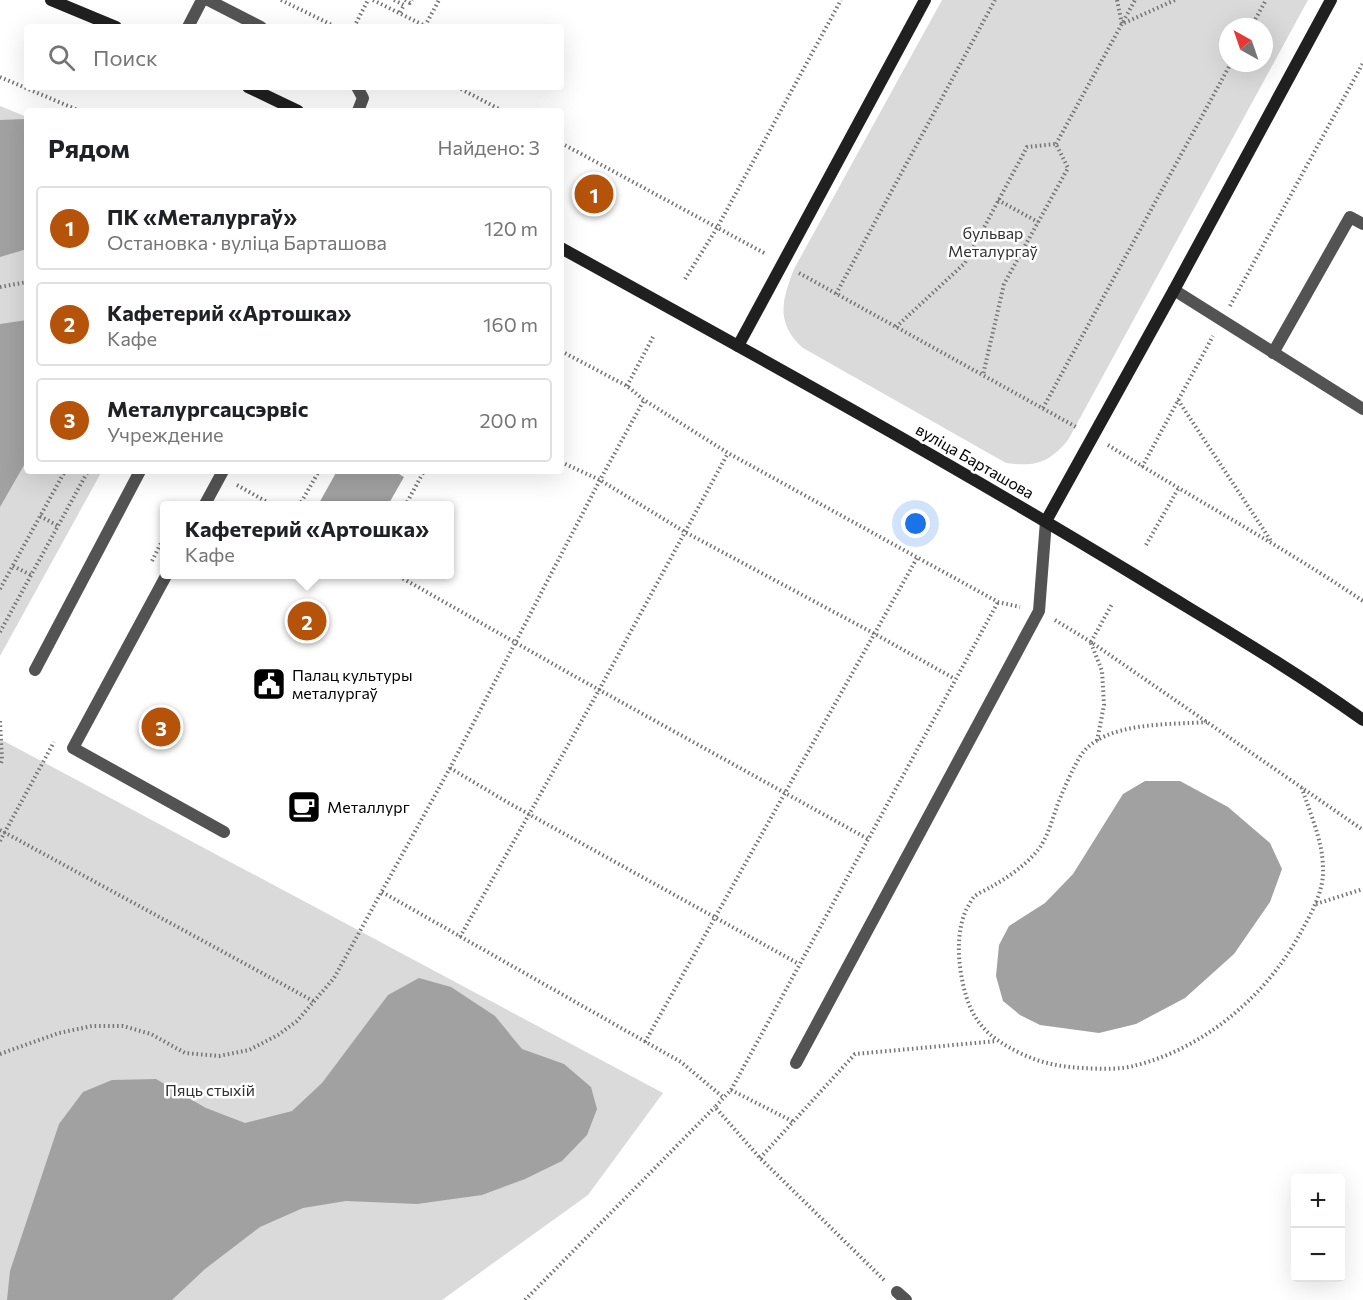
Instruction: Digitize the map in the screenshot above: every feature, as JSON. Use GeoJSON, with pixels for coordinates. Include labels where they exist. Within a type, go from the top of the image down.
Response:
{"type":"FeatureCollection","features":[{"type":"Feature","properties":{"kind":"main road"},"geometry":{"type":"LineString","coordinates":[[51,0],[109,24]]}},
{"type":"Feature","properties":{"kind":"main road"},"geometry":{"type":"LineString","coordinates":[[738,346],[925,0]]}},
{"type":"Feature","properties":{"kind":"main road"},"geometry":{"type":"LineString","coordinates":[[1046,521],[1331,0]]}},
{"type":"Feature","properties":{"kind":"main road"},"geometry":{"type":"LineString","coordinates":[[254,90],[292,108]]}},
{"type":"Feature","properties":{"kind":"main road","name":"вуліца Барташова"},"geometry":{"type":"LineString","coordinates":[[564,250],[1046,521],[1265,655],[1363,720]]}},
{"type":"Feature","properties":{"kind":"lane"},"geometry":{"type":"LineString","coordinates":[[190,24],[202,0]]}},
{"type":"Feature","properties":{"kind":"lane"},"geometry":{"type":"LineString","coordinates":[[208,0],[255,24]]}},
{"type":"Feature","properties":{"kind":"lane"},"geometry":{"type":"LineString","coordinates":[[359,90],[363,98],[359,108]]}},
{"type":"Feature","properties":{"kind":"lane"},"geometry":{"type":"LineString","coordinates":[[1273,352],[1350,217],[1363,224]]}},
{"type":"Feature","properties":{"kind":"lane"},"geometry":{"type":"LineString","coordinates":[[1174,290],[1363,409]]}},
{"type":"Feature","properties":{"kind":"lane"},"geometry":{"type":"LineString","coordinates":[[35,670],[138,474]]}},
{"type":"Feature","properties":{"kind":"lane"},"geometry":{"type":"LineString","coordinates":[[207,501],[221,474]]}},
{"type":"Feature","properties":{"kind":"lane"},"geometry":{"type":"LineString","coordinates":[[796,1063],[1039,611],[1046,521]]}},
{"type":"Feature","properties":{"kind":"lane"},"geometry":{"type":"LineString","coordinates":[[164,579],[73,748],[224,832]]}},
{"type":"Feature","properties":{"kind":"path"},"geometry":{"type":"LineString","coordinates":[[281,0],[330,24]]}},
{"type":"Feature","properties":{"kind":"path"},"geometry":{"type":"LineString","coordinates":[[356,24],[368,0]]}},
{"type":"Feature","properties":{"kind":"path"},"geometry":{"type":"LineString","coordinates":[[373,0],[421,24]]}},
{"type":"Feature","properties":{"kind":"path"},"geometry":{"type":"LineString","coordinates":[[394,0],[404,5],[399,14]]}},
{"type":"Feature","properties":{"kind":"path"},"geometry":{"type":"LineString","coordinates":[[405,0],[410,3],[412,0]]}},
{"type":"Feature","properties":{"kind":"path"},"geometry":{"type":"LineString","coordinates":[[426,24],[439,0]]}},
{"type":"Feature","properties":{"kind":"path"},"geometry":{"type":"LineString","coordinates":[[685,279],[717,228],[841,0]]}},
{"type":"Feature","properties":{"kind":"path"},"geometry":{"type":"LineString","coordinates":[[836,294],[995,0]]}},
{"type":"Feature","properties":{"kind":"path"},"geometry":{"type":"LineString","coordinates":[[1117,0],[1122,24]]}},
{"type":"Feature","properties":{"kind":"path"},"geometry":{"type":"LineString","coordinates":[[1056,144],[1135,0]]}},
{"type":"Feature","properties":{"kind":"path"},"geometry":{"type":"LineString","coordinates":[[1122,24],[1175,0]]}},
{"type":"Feature","properties":{"kind":"path"},"geometry":{"type":"LineString","coordinates":[[1256,18],[1266,0]]}},
{"type":"Feature","properties":{"kind":"path"},"geometry":{"type":"LineString","coordinates":[[1142,467],[1363,63]]}},
{"type":"Feature","properties":{"kind":"path"},"geometry":{"type":"LineString","coordinates":[[1043,408],[1226,72]]}},
{"type":"Feature","properties":{"kind":"path"},"geometry":{"type":"LineString","coordinates":[[0,77],[24,87]]}},
{"type":"Feature","properties":{"kind":"path"},"geometry":{"type":"LineString","coordinates":[[31,90],[73,108]]}},
{"type":"Feature","properties":{"kind":"path"},"geometry":{"type":"LineString","coordinates":[[463,90],[497,108]]}},
{"type":"Feature","properties":{"kind":"path"},"geometry":{"type":"LineString","coordinates":[[896,327],[965,263],[1027,147],[1056,144]]}},
{"type":"Feature","properties":{"kind":"path"},"geometry":{"type":"LineString","coordinates":[[983,375],[1004,284],[1068,168],[1056,144]]}},
{"type":"Feature","properties":{"kind":"path"},"geometry":{"type":"LineString","coordinates":[[564,145],[769,256]]}},
{"type":"Feature","properties":{"kind":"path"},"geometry":{"type":"LineString","coordinates":[[999,200],[1038,222]]}},
{"type":"Feature","properties":{"kind":"path"},"geometry":{"type":"LineString","coordinates":[[795,271],[1081,429]]}},
{"type":"Feature","properties":{"kind":"path"},"geometry":{"type":"LineString","coordinates":[[0,287],[24,283]]}},
{"type":"Feature","properties":{"kind":"path"},"geometry":{"type":"LineString","coordinates":[[627,386],[654,335]]}},
{"type":"Feature","properties":{"kind":"path"},"geometry":{"type":"LineString","coordinates":[[564,353],[627,386],[644,400],[728,453],[917,558],[998,602],[1039,611],[1091,642],[1363,830]]}},
{"type":"Feature","properties":{"kind":"path"},"geometry":{"type":"LineString","coordinates":[[0,1054],[59,1033],[92,1026],[123,1026],[151,1034],[185,1053],[219,1056],[249,1050],[278,1035],[297,1021],[334,978],[450,768],[644,400]]}},
{"type":"Feature","properties":{"kind":"path"},"geometry":{"type":"LineString","coordinates":[[1178,400],[1271,542]]}},
{"type":"Feature","properties":{"kind":"path"},"geometry":{"type":"LineString","coordinates":[[1106,444],[1178,489],[1271,542],[1363,601]]}},
{"type":"Feature","properties":{"kind":"path"},"geometry":{"type":"LineString","coordinates":[[460,937],[599,690],[728,453]]}},
{"type":"Feature","properties":{"kind":"path"},"geometry":{"type":"LineString","coordinates":[[564,463],[600,480],[685,532],[955,679]]}},
{"type":"Feature","properties":{"kind":"path"},"geometry":{"type":"LineString","coordinates":[[0,589],[63,474]]}},
{"type":"Feature","properties":{"kind":"path"},"geometry":{"type":"LineString","coordinates":[[0,632],[86,474]]}},
{"type":"Feature","properties":{"kind":"path"},"geometry":{"type":"LineString","coordinates":[[224,474],[266,501]]}},
{"type":"Feature","properties":{"kind":"path"},"geometry":{"type":"LineString","coordinates":[[302,501],[317,474]]}},
{"type":"Feature","properties":{"kind":"path"},"geometry":{"type":"LineString","coordinates":[[408,501],[422,474]]}},
{"type":"Feature","properties":{"kind":"path"},"geometry":{"type":"LineString","coordinates":[[1146,545],[1178,489]]}},
{"type":"Feature","properties":{"kind":"path"},"geometry":{"type":"LineString","coordinates":[[40,516],[58,526]]}},
{"type":"Feature","properties":{"kind":"path"},"geometry":{"type":"LineString","coordinates":[[645,1042],[917,558]]}},
{"type":"Feature","properties":{"kind":"path"},"geometry":{"type":"LineString","coordinates":[[13,566],[31,575]]}},
{"type":"Feature","properties":{"kind":"path"},"geometry":{"type":"LineString","coordinates":[[404,579],[515,644],[868,838]]}},
{"type":"Feature","properties":{"kind":"path"},"geometry":{"type":"LineString","coordinates":[[525,1300],[731,1090],[998,602]]}},
{"type":"Feature","properties":{"kind":"path"},"geometry":{"type":"LineString","coordinates":[[1097,741],[1104,705],[1102,671],[1091,642],[1112,604]]}},
{"type":"Feature","properties":{"kind":"path"},"geometry":{"type":"LineString","coordinates":[[0,721],[2,760],[0,765]]}},
{"type":"Feature","properties":{"kind":"path"},"geometry":{"type":"LineString","coordinates":[[1207,723],[1144,726],[1117,732],[1097,741],[1082,754],[1059,800],[1052,823],[1037,851],[1014,872],[974,897],[966,912],[959,942],[961,973],[967,1002],[980,1024],[997,1041],[1033,1059],[1066,1067],[1099,1069],[1135,1066],[1165,1056],[1203,1036],[1236,1012],[1267,983],[1297,940],[1316,904],[1324,872],[1323,863],[1320,844],[1302,788]]}},
{"type":"Feature","properties":{"kind":"path"},"geometry":{"type":"LineString","coordinates":[[450,768],[800,964]]}},
{"type":"Feature","properties":{"kind":"path"},"geometry":{"type":"LineString","coordinates":[[0,830],[315,1002]]}},
{"type":"Feature","properties":{"kind":"path"},"geometry":{"type":"LineString","coordinates":[[1316,904],[1363,889]]}},
{"type":"Feature","properties":{"kind":"path"},"geometry":{"type":"LineString","coordinates":[[382,892],[681,1062],[724,1098]]}},
{"type":"Feature","properties":{"kind":"path"},"geometry":{"type":"LineString","coordinates":[[760,1158],[855,1054],[997,1041]]}},
{"type":"Feature","properties":{"kind":"path"},"geometry":{"type":"LineString","coordinates":[[731,1090],[794,1122]]}},
{"type":"Feature","properties":{"kind":"path"},"geometry":{"type":"LineString","coordinates":[[716,1107],[760,1158],[901,1296]]}},
{"type":"Feature","properties":{"kind":"green space","name":"бульвар Металургаў"},"geometry":{"type":"Polygon","coordinates":[[[942,0],[1308,0],[1273,64],[1273,18],[1219,18],[1219,72],[1269,72],[1068,440],[1054,454],[1041,462],[1006,463],[803,348],[794,339],[785,320],[786,291],[794,269],[942,0]]]}},
{"type":"Feature","properties":{"kind":"green space"},"geometry":{"type":"Polygon","coordinates":[[[0,106],[24,116],[24,474],[100,474],[0,656],[0,106]]]}},
{"type":"Feature","properties":{"kind":"green space","name":"Пяць стыхій"},"geometry":{"type":"Polygon","coordinates":[[[0,739],[663,1093],[588,1195],[442,1300],[0,1300],[0,739]]]}},
{"type":"Feature","properties":{"kind":"shaded area"},"geometry":{"type":"Polygon","coordinates":[[[24,119],[24,250],[0,257],[0,120],[24,119]]]}},
{"type":"Feature","properties":{"kind":"shaded area"},"geometry":{"type":"Polygon","coordinates":[[[24,320],[24,465],[0,507],[0,324],[24,320]]]}},
{"type":"Feature","properties":{"kind":"shaded area"},"geometry":{"type":"Polygon","coordinates":[[[335,474],[399,474],[404,477],[390,501],[320,501],[335,474]]]}},
{"type":"Feature","properties":{"kind":"shaded area"},"geometry":{"type":"Polygon","coordinates":[[[1145,781],[1180,781],[1228,807],[1270,843],[1282,869],[1270,902],[1234,954],[1185,998],[1136,1024],[1099,1033],[1040,1025],[1020,1015],[1003,1001],[996,976],[999,945],[1009,926],[1045,903],[1073,874],[1123,794],[1145,781]]]}},
{"type":"Feature","properties":{"kind":"shaded area"},"geometry":{"type":"Polygon","coordinates":[[[419,978],[451,987],[495,1016],[522,1049],[564,1064],[591,1087],[597,1109],[587,1135],[562,1161],[525,1179],[482,1195],[417,1204],[346,1201],[303,1208],[260,1227],[205,1269],[172,1300],[7,1300],[10,1271],[59,1124],[83,1092],[112,1080],[156,1079],[206,1108],[245,1123],[292,1111],[322,1083],[388,995],[419,978]]]}},
{"type":"Feature","properties":{"kind":"place","name":"ПК «Металургаў»"},"geometry":{"type":"Point","coordinates":[594,194]}},
{"type":"Feature","properties":{"kind":"place","name":"Кафетерий «Артошка»"},"geometry":{"type":"Point","coordinates":[307,621]}},
{"type":"Feature","properties":{"kind":"place","name":"Палац культуры металургаў"},"geometry":{"type":"Point","coordinates":[269,684]}},
{"type":"Feature","properties":{"kind":"place","name":"Металургсацсэрвіс"},"geometry":{"type":"Point","coordinates":[161,727]}},
{"type":"Feature","properties":{"kind":"place","name":"Металлург"},"geometry":{"type":"Point","coordinates":[304,807]}}]}
